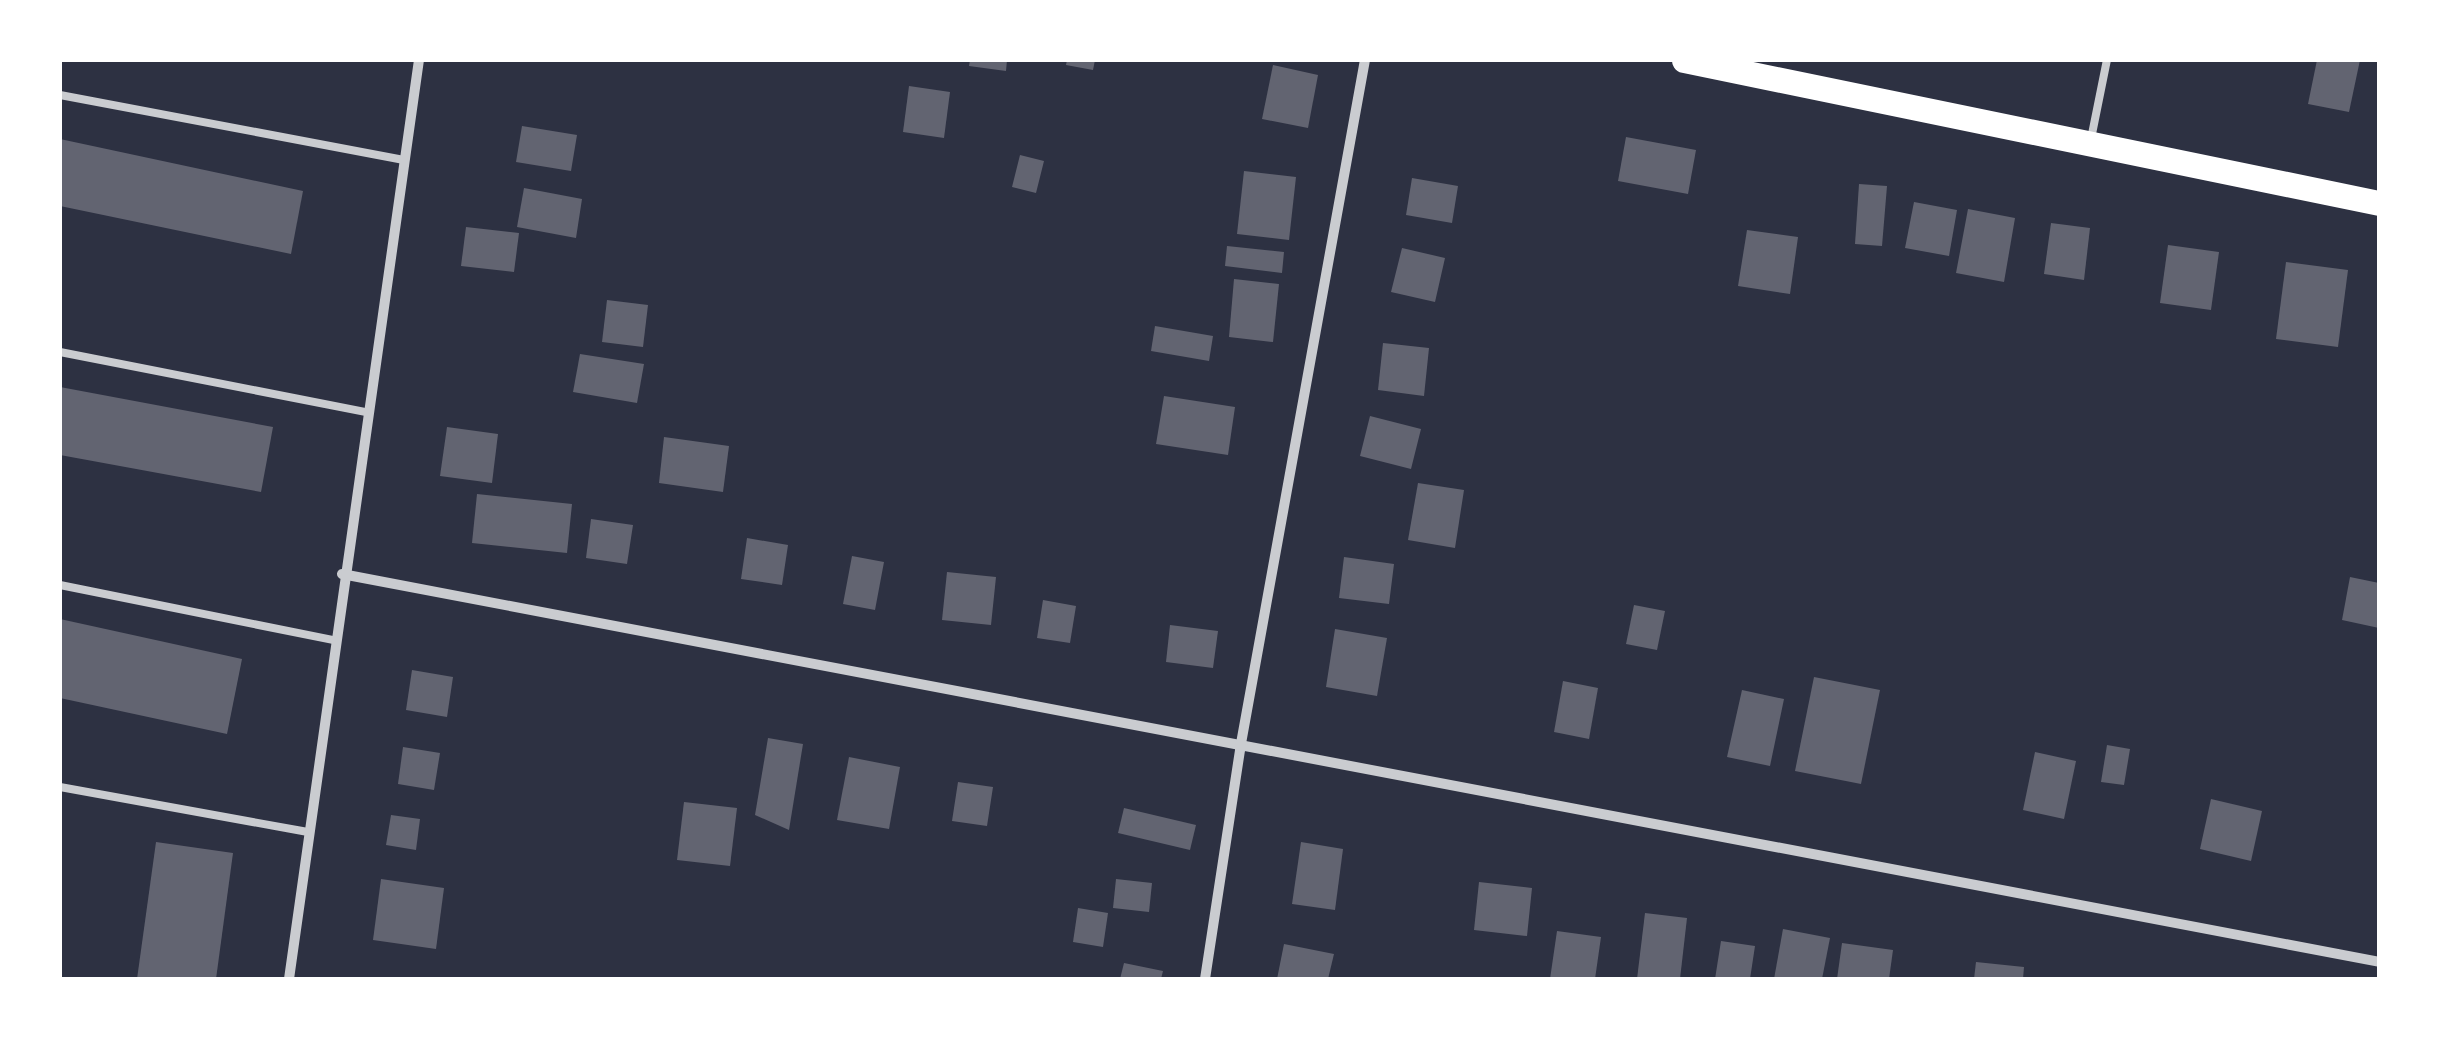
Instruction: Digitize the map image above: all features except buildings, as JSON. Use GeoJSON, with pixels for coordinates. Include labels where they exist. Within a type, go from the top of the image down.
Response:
{"type":"FeatureCollection","features":[{"type":"Feature","properties":{"kind":"main road"},"geometry":{"type":"LineString","coordinates":[[1684,60],[2379,204]]}},
{"type":"Feature","properties":{"kind":"street"},"geometry":{"type":"LineString","coordinates":[[288,979],[342,574],[419,60]]}},
{"type":"Feature","properties":{"kind":"street"},"geometry":{"type":"LineString","coordinates":[[1206,979],[1240,749],[1364,60]]}},
{"type":"Feature","properties":{"kind":"street"},"geometry":{"type":"LineString","coordinates":[[342,574],[1240,749],[2379,962]]}},
{"type":"Feature","properties":{"kind":"lane"},"geometry":{"type":"LineString","coordinates":[[2090,144],[2107,60]]}},
{"type":"Feature","properties":{"kind":"lane"},"geometry":{"type":"LineString","coordinates":[[60,95],[404,160]]}},
{"type":"Feature","properties":{"kind":"lane"},"geometry":{"type":"LineString","coordinates":[[60,352],[366,412]]}},
{"type":"Feature","properties":{"kind":"lane"},"geometry":{"type":"LineString","coordinates":[[60,585],[333,640]]}},
{"type":"Feature","properties":{"kind":"lane"},"geometry":{"type":"LineString","coordinates":[[60,787],[308,832]]}}]}
